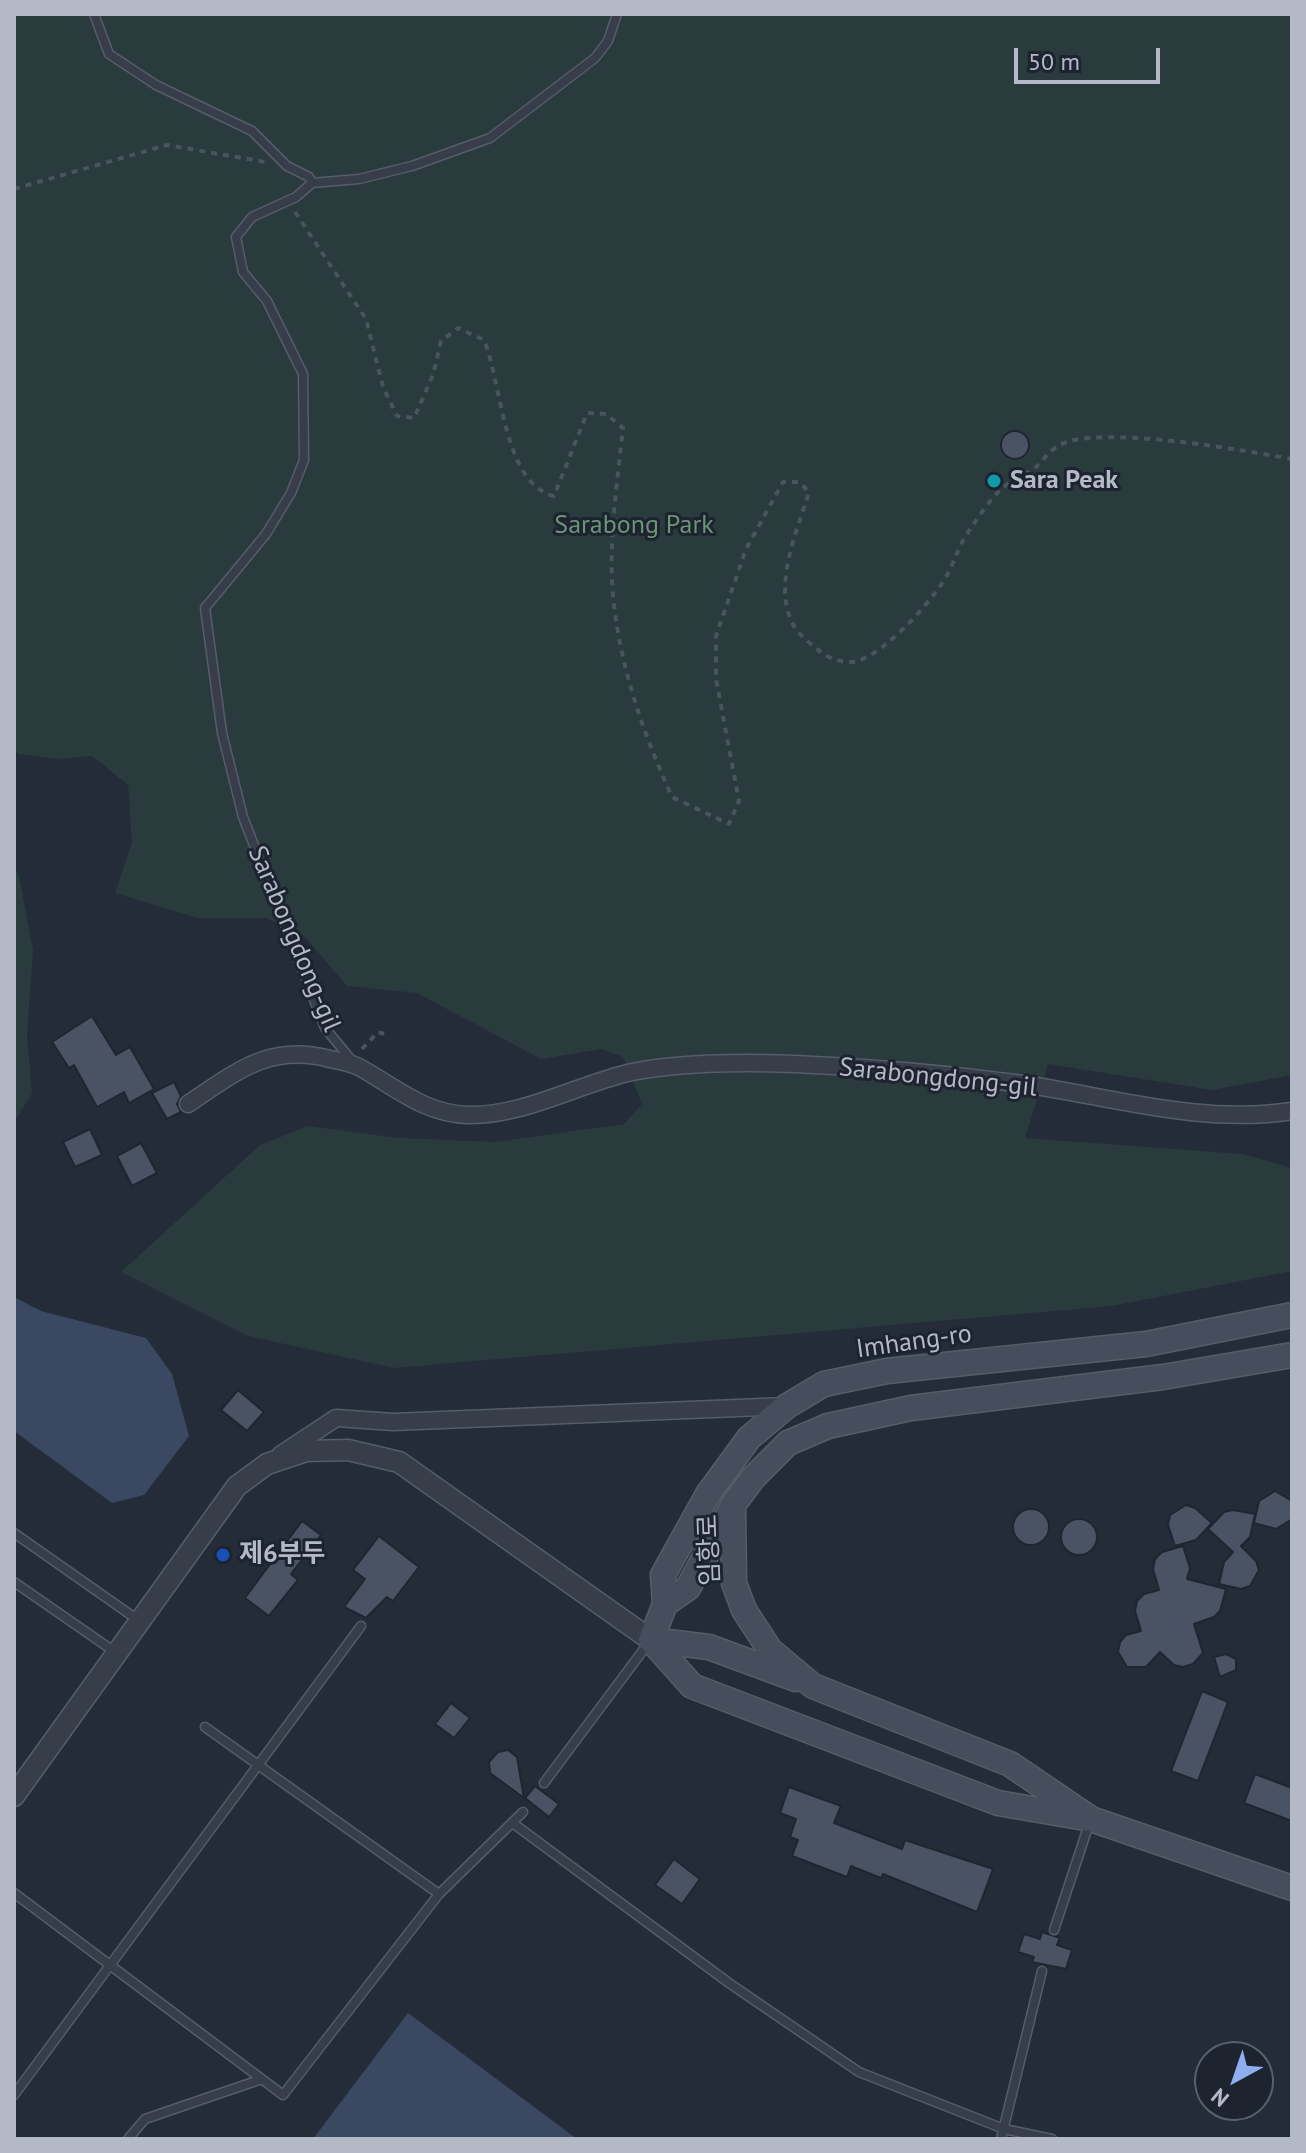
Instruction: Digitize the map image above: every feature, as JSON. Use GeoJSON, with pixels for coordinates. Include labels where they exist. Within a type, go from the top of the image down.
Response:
{"type":"FeatureCollection","features":[{"type":"Feature","properties":{"kind":"main road","name":"Imhang-ro"},"geometry":{"type":"LineString","coordinates":[[651,1640],[665,1604],[663,1575],[708,1494],[749,1438],[787,1406],[824,1384],[887,1371],[1146,1344],[1292,1315]]}},
{"type":"Feature","properties":{"kind":"main road","name":"임항로"},"geometry":{"type":"LineString","coordinates":[[1292,1355],[1163,1377],[911,1408],[828,1426],[788,1443],[754,1477],[733,1505],[734,1583],[744,1610],[770,1650],[813,1686],[1010,1764],[1091,1819],[1292,1888]]}},
{"type":"Feature","properties":{"kind":"main road","name":"Imhang-ro"},"geometry":{"type":"LineString","coordinates":[[665,1604],[688,1588],[733,1505]]}},
{"type":"Feature","properties":{"kind":"main road"},"geometry":{"type":"LineString","coordinates":[[651,1640],[709,1647],[813,1686]]}},
{"type":"Feature","properties":{"kind":"main road"},"geometry":{"type":"LineString","coordinates":[[651,1640],[692,1686],[998,1803],[1091,1819]]}},
{"type":"Feature","properties":{"kind":"street"},"geometry":{"type":"LineString","coordinates":[[188,1104],[247,1065],[276,1054],[318,1056],[355,1063]]}},
{"type":"Feature","properties":{"kind":"street","name":"Sarabongdong-gil"},"geometry":{"type":"LineString","coordinates":[[355,1063],[393,1091],[431,1108],[466,1115],[497,1113],[631,1073],[684,1065],[795,1064],[1022,1084],[1201,1115],[1267,1115],[1292,1111]]}},
{"type":"Feature","properties":{"kind":"street"},"geometry":{"type":"LineString","coordinates":[[14,1796],[237,1486],[336,1418],[393,1422],[787,1406]]}},
{"type":"Feature","properties":{"kind":"street"},"geometry":{"type":"LineString","coordinates":[[267,1464],[306,1451],[348,1450],[399,1462],[651,1640]]}},
{"type":"Feature","properties":{"kind":"lane"},"geometry":{"type":"LineString","coordinates":[[94,14],[109,54],[156,85],[252,131],[287,166],[309,177],[312,183]]}},
{"type":"Feature","properties":{"kind":"lane","name":"Sarabongdong-gil"},"geometry":{"type":"LineString","coordinates":[[355,1063],[325,1028],[243,817],[222,733],[205,608],[266,534],[291,493],[304,460],[303,374],[267,301],[243,272],[236,237],[252,217],[296,197],[312,183],[359,179],[412,166],[490,138],[595,58],[608,41],[617,14]]}},
{"type":"Feature","properties":{"kind":"lane"},"geometry":{"type":"LineString","coordinates":[[14,1533],[139,1620]]}},
{"type":"Feature","properties":{"kind":"lane"},"geometry":{"type":"LineString","coordinates":[[14,1582],[116,1653]]}},
{"type":"Feature","properties":{"kind":"lane"},"geometry":{"type":"LineString","coordinates":[[14,2095],[361,1626]]}},
{"type":"Feature","properties":{"kind":"lane"},"geometry":{"type":"LineString","coordinates":[[544,1783],[651,1640]]}},
{"type":"Feature","properties":{"kind":"lane"},"geometry":{"type":"LineString","coordinates":[[205,1727],[439,1894]]}},
{"type":"Feature","properties":{"kind":"lane"},"geometry":{"type":"LineString","coordinates":[[14,1893],[283,2095],[439,1894],[523,1812]]}},
{"type":"Feature","properties":{"kind":"lane"},"geometry":{"type":"LineString","coordinates":[[1054,1930],[1091,1819]]}},
{"type":"Feature","properties":{"kind":"lane"},"geometry":{"type":"LineString","coordinates":[[514,1824],[729,1983],[859,2072],[1004,2129],[1052,2139]]}},
{"type":"Feature","properties":{"kind":"lane"},"geometry":{"type":"LineString","coordinates":[[1001,2139],[1042,1971]]}},
{"type":"Feature","properties":{"kind":"lane"},"geometry":{"type":"LineString","coordinates":[[128,2139],[145,2119],[262,2079]]}},
{"type":"Feature","properties":{"kind":"path"},"geometry":{"type":"LineString","coordinates":[[14,189],[167,145],[287,166]]}},
{"type":"Feature","properties":{"kind":"path"},"geometry":{"type":"LineString","coordinates":[[286,200],[366,319],[383,387],[397,416],[414,418],[433,375],[441,341],[458,328],[484,340],[495,367],[516,462],[543,493],[554,496],[587,413],[606,414],[623,428],[615,522],[614,603],[640,726],[672,797],[729,824],[739,801],[716,679],[716,636],[746,549],[783,482],[799,482],[809,492],[788,560],[785,606],[801,636],[827,658],[851,663],[875,654],[917,613],[943,583],[966,535],[1003,487],[1034,469],[1058,446],[1080,439],[1129,439],[1210,445],[1292,459]]}},
{"type":"Feature","properties":{"kind":"path"},"geometry":{"type":"LineString","coordinates":[[355,1063],[378,1032],[384,1034]]}},
{"type":"Feature","properties":{"kind":"green space","name":"Sarabong Park"},"geometry":{"type":"Polygon","coordinates":[[[14,14],[1292,14],[1292,1075],[1212,1090],[1048,1064],[1025,1138],[1243,1154],[1292,1168],[1292,1271],[1112,1306],[394,1368],[248,1336],[121,1272],[260,1145],[308,1126],[398,1138],[496,1142],[624,1124],[642,1104],[623,1057],[601,1049],[541,1059],[417,993],[347,986],[303,935],[266,918],[197,918],[115,893],[132,842],[128,785],[92,756],[56,759],[18,754],[14,748],[14,14]]]}},
{"type":"Feature","properties":{"kind":"green space"},"geometry":{"type":"Polygon","coordinates":[[[14,869],[19,875],[33,950],[27,1035],[32,1093],[14,1122],[14,869]]]}},
{"type":"Feature","properties":{"kind":"water"},"geometry":{"type":"Polygon","coordinates":[[[14,1297],[41,1311],[146,1338],[172,1374],[189,1436],[144,1495],[112,1503],[14,1431],[14,1297]]]}},
{"type":"Feature","properties":{"kind":"water"},"geometry":{"type":"Polygon","coordinates":[[[408,2013],[577,2139],[313,2139],[408,2013]]]}},
{"type":"Feature","properties":{"kind":"building"},"geometry":{"type":"Polygon","coordinates":[[[1015,431],[1025,435],[1029,445],[1025,455],[1015,459],[1005,455],[1001,445],[1005,435],[1015,431]]]}},
{"type":"Feature","properties":{"kind":"building"},"geometry":{"type":"Polygon","coordinates":[[[92,1016],[116,1055],[130,1047],[154,1089],[129,1103],[124,1092],[97,1107],[74,1065],[69,1068],[52,1042],[92,1016]]]}},
{"type":"Feature","properties":{"kind":"building"},"geometry":{"type":"Polygon","coordinates":[[[174,1082],[181,1096],[177,1104],[181,1112],[167,1119],[152,1093],[174,1082]]]}},
{"type":"Feature","properties":{"kind":"building"},"geometry":{"type":"Polygon","coordinates":[[[90,1129],[102,1155],[75,1167],[63,1142],[90,1129]]]}},
{"type":"Feature","properties":{"kind":"building"},"geometry":{"type":"Polygon","coordinates":[[[141,1143],[157,1173],[132,1186],[117,1156],[141,1143]]]}},
{"type":"Feature","properties":{"kind":"building"},"geometry":{"type":"Polygon","coordinates":[[[238,1390],[264,1412],[247,1431],[221,1410],[238,1390]]]}},
{"type":"Feature","properties":{"kind":"building"},"geometry":{"type":"Polygon","coordinates":[[[1275,1491],[1292,1501],[1292,1519],[1276,1529],[1254,1523],[1259,1501],[1275,1491]]]}},
{"type":"Feature","properties":{"kind":"building"},"geometry":{"type":"Polygon","coordinates":[[[1186,1505],[1195,1508],[1212,1523],[1196,1540],[1175,1546],[1168,1525],[1170,1515],[1186,1505]]]}},
{"type":"Feature","properties":{"kind":"building"},"geometry":{"type":"Polygon","coordinates":[[[1031,1509],[1044,1514],[1049,1527],[1044,1540],[1031,1545],[1018,1540],[1013,1527],[1018,1514],[1031,1509]]]}},
{"type":"Feature","properties":{"kind":"building"},"geometry":{"type":"Polygon","coordinates":[[[1233,1510],[1255,1514],[1250,1537],[1241,1546],[1256,1561],[1259,1570],[1250,1586],[1241,1589],[1219,1584],[1224,1562],[1233,1552],[1208,1529],[1224,1512],[1233,1510]]]}},
{"type":"Feature","properties":{"kind":"building"},"geometry":{"type":"Polygon","coordinates":[[[1079,1519],[1092,1524],[1097,1537],[1092,1550],[1079,1555],[1066,1550],[1061,1537],[1066,1524],[1079,1519]]]}},
{"type":"Feature","properties":{"kind":"building"},"geometry":{"type":"Polygon","coordinates":[[[302,1521],[321,1535],[291,1574],[298,1580],[269,1616],[245,1598],[302,1521]]]}},
{"type":"Feature","properties":{"kind":"building"},"geometry":{"type":"Polygon","coordinates":[[[379,1536],[419,1567],[393,1601],[387,1597],[366,1618],[344,1607],[365,1579],[353,1570],[379,1536]]]}},
{"type":"Feature","properties":{"kind":"building"},"geometry":{"type":"Polygon","coordinates":[[[1183,1546],[1190,1568],[1187,1579],[1226,1589],[1220,1611],[1214,1617],[1194,1624],[1203,1653],[1193,1664],[1183,1667],[1174,1665],[1160,1652],[1146,1667],[1127,1667],[1118,1652],[1120,1642],[1126,1635],[1141,1631],[1135,1611],[1137,1601],[1144,1594],[1159,1590],[1153,1569],[1155,1559],[1162,1552],[1183,1546]]]}},
{"type":"Feature","properties":{"kind":"building"},"geometry":{"type":"Polygon","coordinates":[[[1226,1654],[1236,1659],[1236,1670],[1220,1677],[1214,1657],[1226,1654]]]}},
{"type":"Feature","properties":{"kind":"building"},"geometry":{"type":"Polygon","coordinates":[[[1202,1691],[1228,1702],[1198,1781],[1171,1771],[1202,1691]]]}},
{"type":"Feature","properties":{"kind":"building"},"geometry":{"type":"Polygon","coordinates":[[[451,1703],[470,1718],[454,1738],[435,1724],[451,1703]]]}},
{"type":"Feature","properties":{"kind":"building"},"geometry":{"type":"Polygon","coordinates":[[[508,1750],[517,1757],[524,1798],[490,1773],[489,1762],[498,1752],[508,1750]]]}},
{"type":"Feature","properties":{"kind":"building"},"geometry":{"type":"Polygon","coordinates":[[[1255,1774],[1292,1788],[1292,1821],[1244,1803],[1255,1774]]]}},
{"type":"Feature","properties":{"kind":"building"},"geometry":{"type":"Polygon","coordinates":[[[535,1786],[559,1804],[549,1817],[525,1798],[535,1786]]]}},
{"type":"Feature","properties":{"kind":"building"},"geometry":{"type":"Polygon","coordinates":[[[789,1787],[841,1806],[834,1823],[902,1849],[905,1840],[993,1869],[977,1912],[883,1874],[881,1878],[851,1866],[847,1877],[792,1856],[798,1840],[790,1837],[796,1819],[780,1813],[789,1787]]]}},
{"type":"Feature","properties":{"kind":"building"},"geometry":{"type":"Polygon","coordinates":[[[674,1859],[700,1879],[682,1904],[655,1885],[674,1859]]]}},
{"type":"Feature","properties":{"kind":"building"},"geometry":{"type":"Polygon","coordinates":[[[1042,1932],[1060,1938],[1057,1945],[1072,1950],[1066,1969],[1032,1962],[1034,1957],[1018,1952],[1024,1934],[1040,1939],[1042,1932]]]}},
{"type":"Feature","properties":{"kind":"place","name":"Sara Peak"},"geometry":{"type":"Point","coordinates":[994,481]}},
{"type":"Feature","properties":{"kind":"place","name":"제6부두"},"geometry":{"type":"Point","coordinates":[223,1555]}}]}
